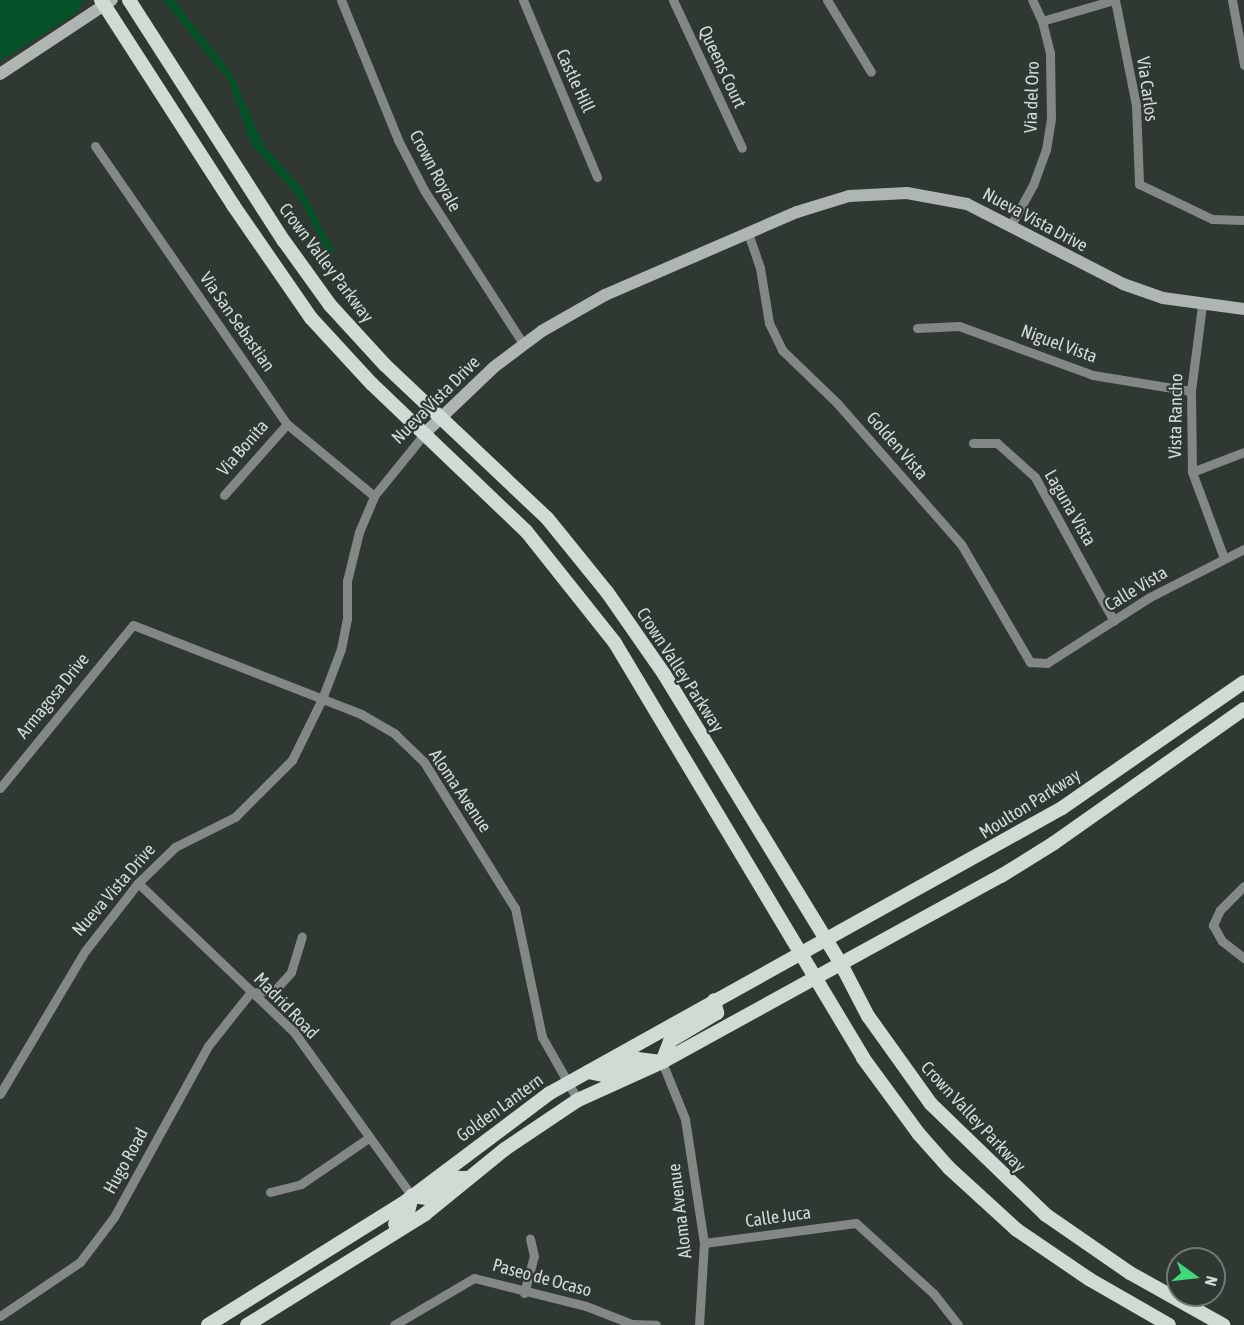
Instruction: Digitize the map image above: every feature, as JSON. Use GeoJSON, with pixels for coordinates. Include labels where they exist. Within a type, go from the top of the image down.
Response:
{"type":"FeatureCollection","features":[{"type":"Feature","properties":{"kind":"main road","name":"Crown Valley Parkway"},"geometry":{"type":"LineString","coordinates":[[129,0],[284,241],[325,297],[385,365],[547,518],[607,592],[664,674],[841,964],[868,1016],[911,1078],[1006,1179],[1046,1215],[1089,1246],[1223,1325]]}},
{"type":"Feature","properties":{"kind":"main road"},"geometry":{"type":"LineString","coordinates":[[106,2],[232,206],[311,318],[372,384],[526,531],[615,643],[888,1095],[949,1168],[1017,1230],[1054,1257],[1169,1325]]}},
{"type":"Feature","properties":{"kind":"main road","name":"Moulton Parkway"},"geometry":{"type":"LineString","coordinates":[[825,939],[1062,808],[1244,682]]}},
{"type":"Feature","properties":{"kind":"main road"},"geometry":{"type":"LineString","coordinates":[[841,964],[932,916],[1054,843],[1244,709]]}},
{"type":"Feature","properties":{"kind":"main road","name":"Golden Lantern"},"geometry":{"type":"LineString","coordinates":[[208,1325],[412,1196],[498,1128],[566,1083],[825,939]]}},
{"type":"Feature","properties":{"kind":"main road","name":"Golden Lantern"},"geometry":{"type":"LineString","coordinates":[[247,1325],[348,1263],[470,1179],[505,1149],[578,1100],[662,1062],[841,964]]}},
{"type":"Feature","properties":{"kind":"main road"},"geometry":{"type":"LineString","coordinates":[[588,1072],[604,1075],[638,1059],[662,1062],[669,1041],[717,1012],[714,1000]]}},
{"type":"Feature","properties":{"kind":"main road"},"geometry":{"type":"LineString","coordinates":[[348,1263],[350,1252],[406,1216],[412,1196],[427,1198],[459,1178],[470,1179]]}},
{"type":"Feature","properties":{"kind":"street","name":"Crown Royale"},"geometry":{"type":"LineString","coordinates":[[341,0],[398,140],[424,190],[524,345]]}},
{"type":"Feature","properties":{"kind":"street","name":"Castle Hill"},"geometry":{"type":"LineString","coordinates":[[523,0],[597,177]]}},
{"type":"Feature","properties":{"kind":"street","name":"Queens Court"},"geometry":{"type":"LineString","coordinates":[[673,0],[742,148]]}},
{"type":"Feature","properties":{"kind":"street"},"geometry":{"type":"LineString","coordinates":[[827,0],[872,72]]}},
{"type":"Feature","properties":{"kind":"street","name":"Via del Oro"},"geometry":{"type":"LineString","coordinates":[[1011,225],[1036,176],[1051,119],[1050,53],[1042,21],[1032,0]]}},
{"type":"Feature","properties":{"kind":"street"},"geometry":{"type":"LineString","coordinates":[[1042,21],[1115,0]]}},
{"type":"Feature","properties":{"kind":"street","name":"Via Carlos"},"geometry":{"type":"LineString","coordinates":[[1115,0],[1136,105],[1139,184],[1212,219],[1244,220]]}},
{"type":"Feature","properties":{"kind":"street"},"geometry":{"type":"LineString","coordinates":[[1232,0],[1244,65]]}},
{"type":"Feature","properties":{"kind":"street"},"geometry":{"type":"LineString","coordinates":[[0,74],[106,2]]}},
{"type":"Feature","properties":{"kind":"street","name":"Via San Sebastian"},"geometry":{"type":"LineString","coordinates":[[95,146],[286,424],[374,496]]}},
{"type":"Feature","properties":{"kind":"street","name":"Nueva Vista Drive"},"geometry":{"type":"LineString","coordinates":[[0,1094],[85,951],[138,884],[175,847],[235,817],[292,760],[322,699],[347,619],[352,556],[374,496],[440,416],[494,367],[524,345],[605,295],[748,233],[824,202],[879,193],[943,197],[967,204],[1123,284],[1163,298],[1244,309]]}},
{"type":"Feature","properties":{"kind":"street","name":"Golden Vista"},"geometry":{"type":"LineString","coordinates":[[748,233],[760,268],[769,323],[782,350],[837,403],[961,544],[982,575],[1025,659],[1034,663],[1047,663]]}},
{"type":"Feature","properties":{"kind":"street","name":"Vista Rancho"},"geometry":{"type":"LineString","coordinates":[[1202,305],[1191,391],[1192,472],[1224,558]]}},
{"type":"Feature","properties":{"kind":"street","name":"Niguel Vista"},"geometry":{"type":"LineString","coordinates":[[917,328],[958,326],[1093,375],[1191,391]]}},
{"type":"Feature","properties":{"kind":"street","name":"Via Bonita"},"geometry":{"type":"LineString","coordinates":[[224,495],[286,424]]}},
{"type":"Feature","properties":{"kind":"street","name":"Laguna Vista"},"geometry":{"type":"LineString","coordinates":[[973,443],[997,443],[1035,477],[1114,621]]}},
{"type":"Feature","properties":{"kind":"street"},"geometry":{"type":"LineString","coordinates":[[1192,472],[1244,452]]}},
{"type":"Feature","properties":{"kind":"street","name":"Calle Vista"},"geometry":{"type":"LineString","coordinates":[[1047,663],[1114,621],[1224,558],[1244,549]]}},
{"type":"Feature","properties":{"kind":"street","name":"Aloma Avenue"},"geometry":{"type":"LineString","coordinates":[[133,625],[361,714],[395,734],[424,762],[445,791],[515,908],[529,959],[536,1019],[545,1047],[578,1100]]}},
{"type":"Feature","properties":{"kind":"street","name":"Armagosa Drive"},"geometry":{"type":"LineString","coordinates":[[0,788],[133,625]]}},
{"type":"Feature","properties":{"kind":"street","name":"Madrid Road"},"geometry":{"type":"LineString","coordinates":[[138,884],[250,993],[294,1032],[412,1196]]}},
{"type":"Feature","properties":{"kind":"street"},"geometry":{"type":"LineString","coordinates":[[1244,886],[1220,910],[1214,925],[1222,941],[1244,958]]}},
{"type":"Feature","properties":{"kind":"street"},"geometry":{"type":"LineString","coordinates":[[250,993],[275,990],[291,972],[302,938]]}},
{"type":"Feature","properties":{"kind":"street","name":"Hugo Road"},"geometry":{"type":"LineString","coordinates":[[0,1316],[80,1262],[114,1217],[208,1046],[250,993]]}},
{"type":"Feature","properties":{"kind":"street","name":"Aloma Avenue"},"geometry":{"type":"LineString","coordinates":[[662,1062],[684,1119],[704,1243],[699,1325]]}},
{"type":"Feature","properties":{"kind":"street"},"geometry":{"type":"LineString","coordinates":[[270,1192],[301,1184],[370,1137]]}},
{"type":"Feature","properties":{"kind":"street","name":"Calle Juca"},"geometry":{"type":"LineString","coordinates":[[704,1243],[856,1223],[934,1293],[958,1325]]}},
{"type":"Feature","properties":{"kind":"street"},"geometry":{"type":"LineString","coordinates":[[524,1293],[534,1256],[530,1238]]}},
{"type":"Feature","properties":{"kind":"street","name":"Paseo de Ocaso"},"geometry":{"type":"LineString","coordinates":[[394,1325],[474,1278],[524,1293],[586,1306],[632,1324],[656,1325]]}},
{"type":"Feature","properties":{"kind":"green space"},"geometry":{"type":"Polygon","coordinates":[[[0,0],[84,0],[76,13],[0,61],[0,0]]]}},
{"type":"Feature","properties":{"kind":"green space"},"geometry":{"type":"Polygon","coordinates":[[[163,0],[174,0],[232,74],[263,144],[303,190],[335,253],[328,255],[300,199],[251,143],[229,81],[163,0]]]}}]}
